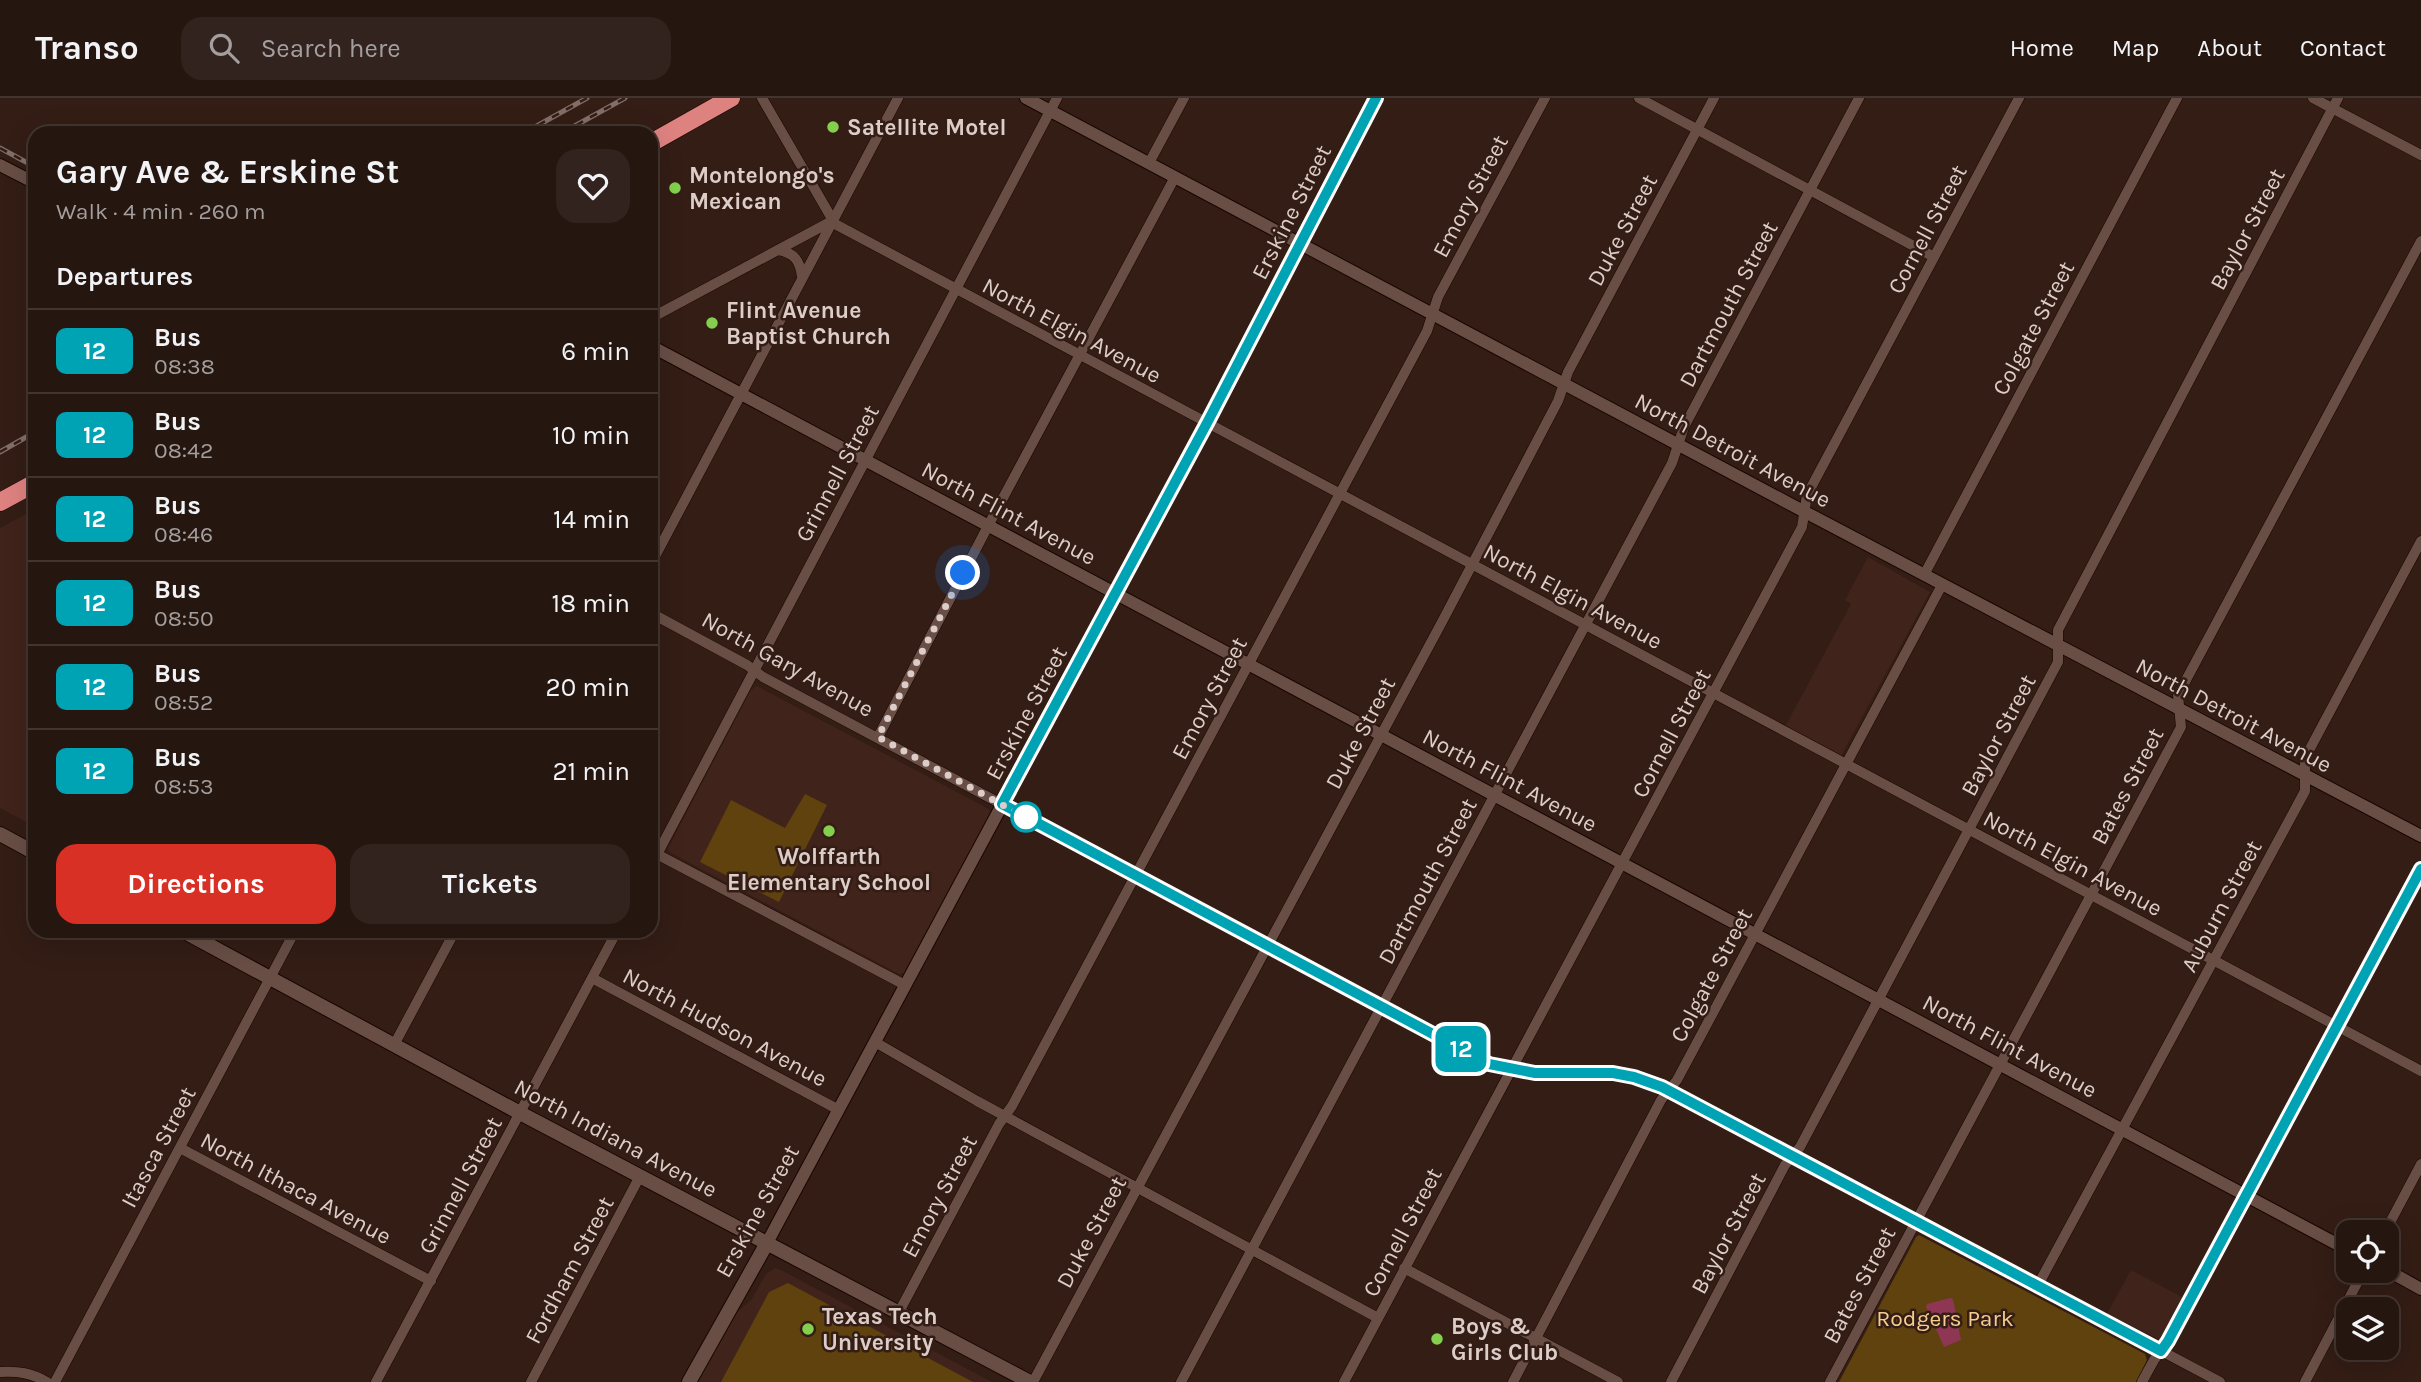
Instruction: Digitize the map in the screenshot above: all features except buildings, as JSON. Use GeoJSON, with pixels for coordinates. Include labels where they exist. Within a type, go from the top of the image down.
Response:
{"type":"FeatureCollection","features":[{"type":"Feature","properties":{"kind":"highway"},"geometry":{"type":"LineString","coordinates":[[658,139],[731,98]]}},
{"type":"Feature","properties":{"kind":"highway"},"geometry":{"type":"LineString","coordinates":[[0,502],[28,487]]}},
{"type":"Feature","properties":{"kind":"main road"},"geometry":{"type":"LineString","coordinates":[[0,834],[28,849]]}},
{"type":"Feature","properties":{"kind":"main road","name":"North Indiana Avenue"},"geometry":{"type":"LineString","coordinates":[[196,938],[520,1113],[1031,1382]]}},
{"type":"Feature","properties":{"kind":"main road","name":"Erskine Street"},"geometry":{"type":"LineString","coordinates":[[689,1382],[767,1243]]}},
{"type":"Feature","properties":{"kind":"street"},"geometry":{"type":"LineString","coordinates":[[762,98],[833,220]]}},
{"type":"Feature","properties":{"kind":"street"},"geometry":{"type":"LineString","coordinates":[[658,551],[898,98]]}},
{"type":"Feature","properties":{"kind":"street","name":"North Detroit Avenue"},"geometry":{"type":"LineString","coordinates":[[1026,98],[1942,585],[2421,836]]}},
{"type":"Feature","properties":{"kind":"street","name":"Grinnell Street"},"geometry":{"type":"LineString","coordinates":[[658,846],[1057,98]]}},
{"type":"Feature","properties":{"kind":"street"},"geometry":{"type":"LineString","coordinates":[[1149,163],[1184,98]]}},
{"type":"Feature","properties":{"kind":"street","name":"Erskine Street"},"geometry":{"type":"LineString","coordinates":[[767,1243],[1116,594],[1377,98]]}},
{"type":"Feature","properties":{"kind":"street","name":"Emory Street"},"geometry":{"type":"LineString","coordinates":[[899,1312],[1427,331],[1438,297],[1545,98]]}},
{"type":"Feature","properties":{"kind":"street"},"geometry":{"type":"LineString","coordinates":[[1639,98],[1934,257]]}},
{"type":"Feature","properties":{"kind":"street","name":"Duke Street"},"geometry":{"type":"LineString","coordinates":[[1031,1382],[1472,564],[1558,401],[1568,372],[1714,98]]}},
{"type":"Feature","properties":{"kind":"street","name":"Dartmouth Street"},"geometry":{"type":"LineString","coordinates":[[1181,1382],[1672,463],[1684,427],[1859,98]]}},
{"type":"Feature","properties":{"kind":"street","name":"Cornell Street"},"geometry":{"type":"LineString","coordinates":[[1344,1382],[1802,527],[1807,495],[2019,98]]}},
{"type":"Feature","properties":{"kind":"street","name":"Colgate Street"},"geometry":{"type":"LineString","coordinates":[[1924,575],[2177,98]]}},
{"type":"Feature","properties":{"kind":"street"},"geometry":{"type":"LineString","coordinates":[[2313,98],[2421,155]]}},
{"type":"Feature","properties":{"kind":"street","name":"Baylor Street"},"geometry":{"type":"LineString","coordinates":[[1671,1382],[1785,1165],[1800,1147],[2058,662],[2058,630],[2338,98]]}},
{"type":"Feature","properties":{"kind":"street"},"geometry":{"type":"LineString","coordinates":[[0,165],[28,179]]}},
{"type":"Feature","properties":{"kind":"street"},"geometry":{"type":"LineString","coordinates":[[878,737],[1175,177]]}},
{"type":"Feature","properties":{"kind":"street"},"geometry":{"type":"LineString","coordinates":[[658,314],[833,220]]}},
{"type":"Feature","properties":{"kind":"street","name":"North Elgin Avenue"},"geometry":{"type":"LineString","coordinates":[[833,220],[956,290],[2421,1071]]}},
{"type":"Feature","properties":{"kind":"street","name":"Bates Street"},"geometry":{"type":"LineString","coordinates":[[1829,1382],[2181,727],[2178,695],[2421,241]]}},
{"type":"Feature","properties":{"kind":"street"},"geometry":{"type":"LineString","coordinates":[[777,250],[789,253],[798,260],[802,278]]}},
{"type":"Feature","properties":{"kind":"street","name":"North Flint Avenue"},"geometry":{"type":"LineString","coordinates":[[658,350],[2336,1244]]}},
{"type":"Feature","properties":{"kind":"street","name":"Auburn Street"},"geometry":{"type":"LineString","coordinates":[[2038,1285],[2305,791],[2305,758],[2421,541]]}},
{"type":"Feature","properties":{"kind":"street","name":"Colgate Street"},"geometry":{"type":"LineString","coordinates":[[1513,1382],[1661,1100],[1677,1080],[1942,585]]}},
{"type":"Feature","properties":{"kind":"street","name":"North Gary Avenue"},"geometry":{"type":"LineString","coordinates":[[658,617],[1489,1064],[1535,1073],[1613,1073],[1634,1077],[1669,1090],[2220,1382]]}},
{"type":"Feature","properties":{"kind":"street"},"geometry":{"type":"LineString","coordinates":[[658,855],[905,985]]}},
{"type":"Feature","properties":{"kind":"street"},"geometry":{"type":"LineString","coordinates":[[2142,1382],[2168,1341],[2421,869]]}},
{"type":"Feature","properties":{"kind":"street","name":"Itasca Street"},"geometry":{"type":"LineString","coordinates":[[55,1382],[291,938]]}},
{"type":"Feature","properties":{"kind":"street"},"geometry":{"type":"LineString","coordinates":[[394,1045],[451,938]]}},
{"type":"Feature","properties":{"kind":"street","name":"Grinnell Street"},"geometry":{"type":"LineString","coordinates":[[376,1382],[613,938]]}},
{"type":"Feature","properties":{"kind":"street","name":"North Hudson Avenue"},"geometry":{"type":"LineString","coordinates":[[592,978],[839,1110]]}},
{"type":"Feature","properties":{"kind":"street"},"geometry":{"type":"LineString","coordinates":[[875,1042],[1005,1116],[1378,1318]]}},
{"type":"Feature","properties":{"kind":"street","name":"North Ithaca Avenue"},"geometry":{"type":"LineString","coordinates":[[180,1148],[430,1281]]}},
{"type":"Feature","properties":{"kind":"street"},"geometry":{"type":"LineString","coordinates":[[2391,1220],[2421,1164]]}},
{"type":"Feature","properties":{"kind":"street","name":"Fordham Street"},"geometry":{"type":"LineString","coordinates":[[531,1382],[640,1176]]}},
{"type":"Feature","properties":{"kind":"street"},"geometry":{"type":"LineString","coordinates":[[1404,1268],[1618,1382]]}},
{"type":"Feature","properties":{"kind":"street"},"geometry":{"type":"LineString","coordinates":[[2399,1277],[2421,1289]]}},
{"type":"Feature","properties":{"kind":"street"},"geometry":{"type":"LineString","coordinates":[[2305,1382],[2357,1283]]}},
{"type":"Feature","properties":{"kind":"street"},"geometry":{"type":"LineString","coordinates":[[0,1372],[31,1373],[47,1382]]}},
{"type":"Feature","properties":{"kind":"shaded area"},"geometry":{"type":"Polygon","coordinates":[[[28,513],[28,823],[0,808],[0,528],[28,513]]]}},
{"type":"Feature","properties":{"kind":"shaded area"},"geometry":{"type":"Polygon","coordinates":[[[1868,557],[1930,592],[1841,756],[1785,727],[1851,604],[1845,600],[1868,557]]]}},
{"type":"Feature","properties":{"kind":"shaded area","name":"Wolffarth Elementary School"},"geometry":{"type":"Polygon","coordinates":[[[757,686],[989,809],[990,813],[904,973],[899,974],[669,852],[668,848],[751,690],[757,686]]]}},
{"type":"Feature","properties":{"kind":"shaded area","name":"Texas Tech University"},"geometry":{"type":"Polygon","coordinates":[[[775,1268],[992,1382],[695,1382],[729,1319],[751,1300],[766,1274],[775,1268]]]}},
{"type":"Feature","properties":{"kind":"shaded area"},"geometry":{"type":"Polygon","coordinates":[[[2131,1270],[2184,1298],[2161,1340],[2107,1314],[2131,1270]]]}},
{"type":"Feature","properties":{"kind":"shaded area"},"geometry":{"type":"Polygon","coordinates":[[[1953,1299],[1961,1340],[1944,1347],[1926,1307],[1927,1304],[1953,1299]]]}},
{"type":"Feature","properties":{"kind":"green space"},"geometry":{"type":"Polygon","coordinates":[[[805,794],[827,805],[779,902],[700,862],[731,800],[785,828],[805,794]]]}},
{"type":"Feature","properties":{"kind":"green space","name":"Rodgers Park"},"geometry":{"type":"Polygon","coordinates":[[[1919,1235],[2145,1354],[2147,1360],[2136,1382],[1839,1382],[1919,1235]]]}},
{"type":"Feature","properties":{"kind":"green space","name":"Texas Tech University"},"geometry":{"type":"Polygon","coordinates":[[[788,1283],[973,1382],[721,1382],[769,1292],[788,1283]]]}},
{"type":"Feature","properties":{"kind":"railway"},"geometry":{"type":"LineString","coordinates":[[537,126],[587,98]]}},
{"type":"Feature","properties":{"kind":"railway"},"geometry":{"type":"LineString","coordinates":[[575,126],[625,98]]}},
{"type":"Feature","properties":{"kind":"railway"},"geometry":{"type":"LineString","coordinates":[[0,148],[28,163]]}},
{"type":"Feature","properties":{"kind":"railway"},"geometry":{"type":"LineString","coordinates":[[0,452],[28,436]]}},
{"type":"Feature","properties":{"kind":"bus line","name":"12"},"geometry":{"type":"LineString","coordinates":[[1376,98],[1207,423],[1002,804],[1489,1064],[1521,1072],[1613,1073],[1662,1087],[2161,1351],[2421,869]]}},
{"type":"Feature","properties":{"kind":"place","name":"Satellite Motel"},"geometry":{"type":"Point","coordinates":[833,127]}},
{"type":"Feature","properties":{"kind":"place","name":"Montelongo's Mexican"},"geometry":{"type":"Point","coordinates":[675,188]}},
{"type":"Feature","properties":{"kind":"place","name":"Flint Avenue Baptist Church"},"geometry":{"type":"Point","coordinates":[712,323]}},
{"type":"Feature","properties":{"kind":"place","name":"Wolffarth Elementary School"},"geometry":{"type":"Point","coordinates":[829,831]}},
{"type":"Feature","properties":{"kind":"place","name":"Texas Tech University"},"geometry":{"type":"Point","coordinates":[808,1329]}},
{"type":"Feature","properties":{"kind":"place","name":"Boys & Girls Club"},"geometry":{"type":"Point","coordinates":[1437,1339]}},
{"type":"Feature","properties":{"kind":"route"},"geometry":{"type":"LineString","coordinates":[[963,573],[878,737],[1032,821],[1026,817]]}}]}
